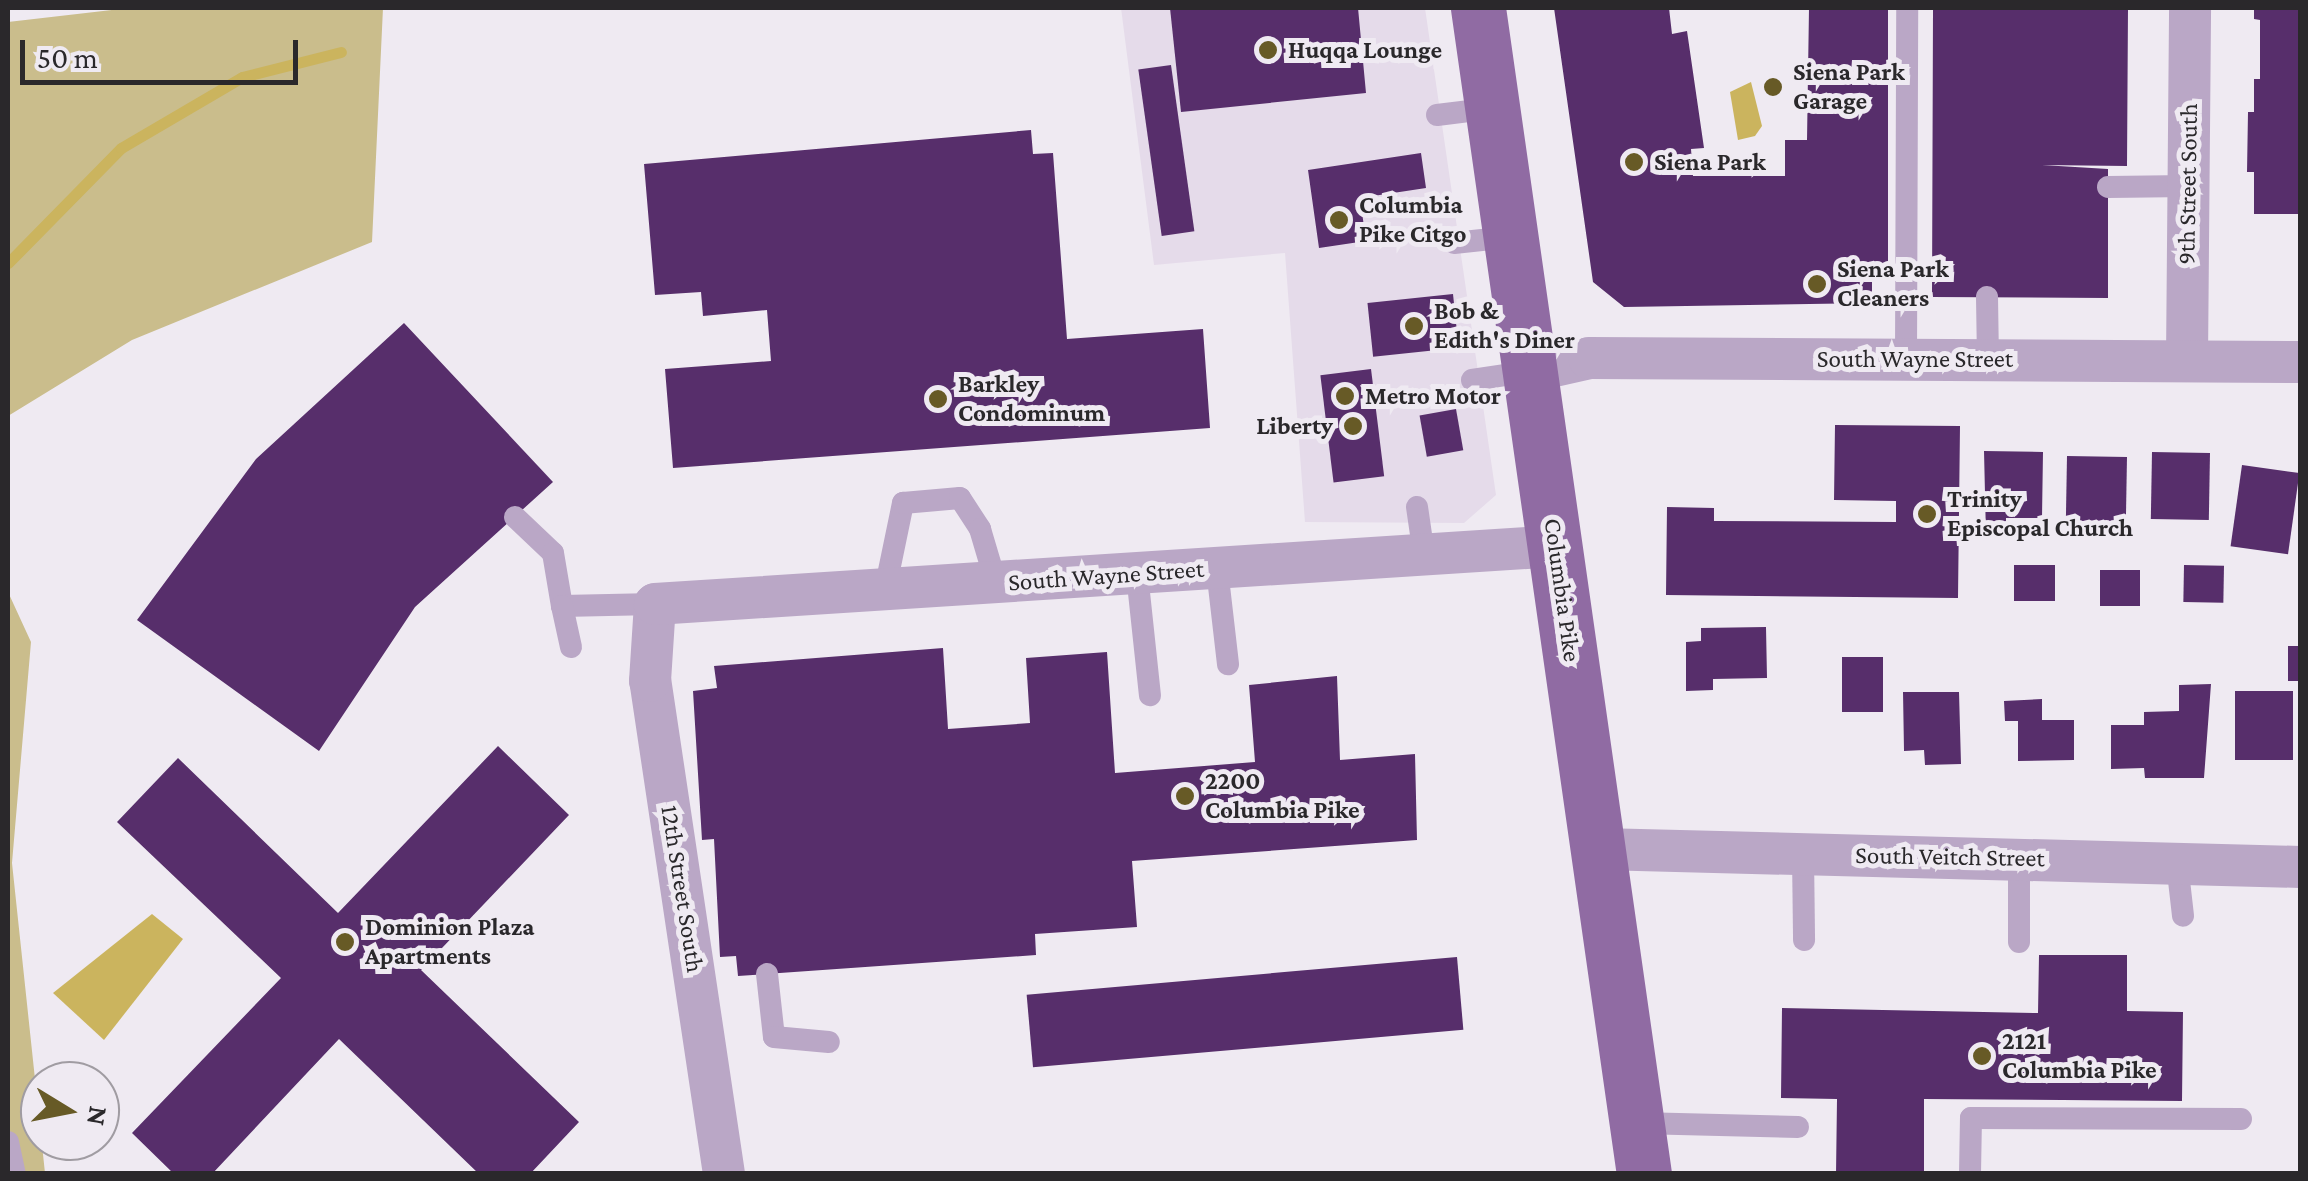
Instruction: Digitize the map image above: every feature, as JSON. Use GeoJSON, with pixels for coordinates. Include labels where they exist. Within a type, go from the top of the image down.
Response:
{"type":"FeatureCollection","features":[{"type":"Feature","properties":{"kind":"main road","name":"Columbia Pike"},"geometry":{"type":"LineString","coordinates":[[1478,8],[1641,1148]]}},
{"type":"Feature","properties":{"kind":"street","name":"9th Street South"},"geometry":{"type":"LineString","coordinates":[[2187,360],[2190,8]]}},
{"type":"Feature","properties":{"kind":"street","name":"South Wayne Street"},"geometry":{"type":"LineString","coordinates":[[1532,371],[1588,358],[2300,362]]}},
{"type":"Feature","properties":{"kind":"street","name":"South Wayne Street"},"geometry":{"type":"LineString","coordinates":[[655,604],[1556,546]]}},
{"type":"Feature","properties":{"kind":"street","name":"12th Street South"},"geometry":{"type":"LineString","coordinates":[[655,604],[650,680],[724,1174]]}},
{"type":"Feature","properties":{"kind":"street","name":"South Veitch Street"},"geometry":{"type":"LineString","coordinates":[[1600,848],[2177,863],[2298,875]]}},
{"type":"Feature","properties":{"kind":"lane"},"geometry":{"type":"LineString","coordinates":[[1906,359],[1907,8]]}},
{"type":"Feature","properties":{"kind":"lane"},"geometry":{"type":"LineString","coordinates":[[1437,115],[1494,108]]}},
{"type":"Feature","properties":{"kind":"lane"},"geometry":{"type":"LineString","coordinates":[[2108,186],[2188,186]]}},
{"type":"Feature","properties":{"kind":"lane"},"geometry":{"type":"LineString","coordinates":[[1454,244],[1512,237]]}},
{"type":"Feature","properties":{"kind":"lane"},"geometry":{"type":"LineString","coordinates":[[1987,297],[1988,360]]}},
{"type":"Feature","properties":{"kind":"lane"},"geometry":{"type":"LineString","coordinates":[[1472,380],[1532,371]]}},
{"type":"Feature","properties":{"kind":"lane"},"geometry":{"type":"LineString","coordinates":[[885,590],[902,504],[960,498],[980,529],[996,583]]}},
{"type":"Feature","properties":{"kind":"lane"},"geometry":{"type":"LineString","coordinates":[[1417,508],[1424,555]]}},
{"type":"Feature","properties":{"kind":"lane"},"geometry":{"type":"LineString","coordinates":[[515,517],[553,553],[571,647]]}},
{"type":"Feature","properties":{"kind":"lane"},"geometry":{"type":"LineString","coordinates":[[1216,569],[1228,664]]}},
{"type":"Feature","properties":{"kind":"lane"},"geometry":{"type":"LineString","coordinates":[[1137,574],[1150,695]]}},
{"type":"Feature","properties":{"kind":"lane"},"geometry":{"type":"LineString","coordinates":[[562,606],[655,604]]}},
{"type":"Feature","properties":{"kind":"lane"},"geometry":{"type":"LineString","coordinates":[[1804,854],[1804,940]]}},
{"type":"Feature","properties":{"kind":"lane"},"geometry":{"type":"LineString","coordinates":[[2019,858],[2020,942]]}},
{"type":"Feature","properties":{"kind":"lane"},"geometry":{"type":"LineString","coordinates":[[2177,863],[2183,916]]}},
{"type":"Feature","properties":{"kind":"lane"},"geometry":{"type":"LineString","coordinates":[[767,974],[774,1037],[829,1042]]}},
{"type":"Feature","properties":{"kind":"lane"},"geometry":{"type":"LineString","coordinates":[[1970,1174],[1971,1118],[2240,1119]]}},
{"type":"Feature","properties":{"kind":"lane"},"geometry":{"type":"LineString","coordinates":[[1641,1148],[1798,1127]]}},
{"type":"Feature","properties":{"kind":"lane"},"geometry":{"type":"LineString","coordinates":[[8,1142],[14,1174]]}},
{"type":"Feature","properties":{"kind":"shaded area"},"geometry":{"type":"Polygon","coordinates":[[[129,8],[383,8],[372,242],[132,340],[8,416],[8,22],[129,8]]]}},
{"type":"Feature","properties":{"kind":"shaded area"},"geometry":{"type":"Polygon","coordinates":[[[1121,8],[1425,8],[1496,495],[1464,523],[1305,522],[1285,253],[1154,265],[1121,8]]]}},
{"type":"Feature","properties":{"kind":"shaded area"},"geometry":{"type":"Polygon","coordinates":[[[1751,82],[1762,126],[1755,136],[1738,140],[1730,92],[1751,82]]]}},
{"type":"Feature","properties":{"kind":"shaded area"},"geometry":{"type":"Polygon","coordinates":[[[8,592],[31,642],[12,863],[33,1061],[20,1061],[20,1161],[44,1161],[45,1173],[8,1173],[8,592]]]}},
{"type":"Feature","properties":{"kind":"shaded area"},"geometry":{"type":"Polygon","coordinates":[[[152,914],[183,939],[104,1040],[53,993],[152,914]]]}},
{"type":"Feature","properties":{"kind":"building","name":"Huqqa Lounge"},"geometry":{"type":"Polygon","coordinates":[[[1170,8],[1358,8],[1366,93],[1181,112],[1170,8]]]}},
{"type":"Feature","properties":{"kind":"building","name":"Siena Park"},"geometry":{"type":"Polygon","coordinates":[[[1554,8],[1669,8],[1672,34],[1687,31],[1704,148],[1691,149],[1693,176],[1785,176],[1785,140],[1807,140],[1809,8],[1888,8],[1888,279],[1872,280],[1872,303],[1624,307],[1593,282],[1554,8]]]}},
{"type":"Feature","properties":{"kind":"building"},"geometry":{"type":"Polygon","coordinates":[[[1933,8],[2128,8],[2127,166],[2042,165],[2108,169],[2108,298],[1932,297],[1933,8]]]}},
{"type":"Feature","properties":{"kind":"building"},"geometry":{"type":"Polygon","coordinates":[[[2254,8],[2300,8],[2300,214],[2254,214],[2254,172],[2247,172],[2248,112],[2254,112],[2254,79],[2260,79],[2260,20],[2254,19],[2254,8]]]}},
{"type":"Feature","properties":{"kind":"building"},"geometry":{"type":"Polygon","coordinates":[[[1171,65],[1194,231],[1162,236],[1138,70],[1171,65]]]}},
{"type":"Feature","properties":{"kind":"building"},"geometry":{"type":"Polygon","coordinates":[[[1031,130],[1033,154],[1053,153],[1067,339],[1203,329],[1210,428],[673,468],[665,369],[771,361],[767,310],[703,316],[701,292],[655,295],[644,164],[1031,130]]]}},
{"type":"Feature","properties":{"kind":"building","name":"Columbia Pike Citgo"},"geometry":{"type":"Polygon","coordinates":[[[1421,153],[1426,188],[1360,198],[1366,241],[1319,248],[1308,170],[1421,153]]]}},
{"type":"Feature","properties":{"kind":"building","name":"Bob & Edith's Diner"},"geometry":{"type":"Polygon","coordinates":[[[1453,294],[1459,348],[1373,357],[1367,303],[1453,294]]]}},
{"type":"Feature","properties":{"kind":"building"},"geometry":{"type":"Polygon","coordinates":[[[404,323],[553,482],[415,607],[319,751],[137,620],[256,459],[404,323]]]}},
{"type":"Feature","properties":{"kind":"building","name":"Liberty"},"geometry":{"type":"Polygon","coordinates":[[[1371,369],[1384,476],[1334,482],[1320,375],[1371,369]]]}},
{"type":"Feature","properties":{"kind":"building"},"geometry":{"type":"Polygon","coordinates":[[[1456,409],[1463,450],[1427,457],[1420,415],[1456,409]]]}},
{"type":"Feature","properties":{"kind":"building","name":"Trinity Episcopal Church"},"geometry":{"type":"Polygon","coordinates":[[[1835,425],[1960,426],[1958,598],[1666,595],[1667,507],[1714,508],[1714,521],[1896,522],[1896,501],[1834,500],[1835,425]]]}},
{"type":"Feature","properties":{"kind":"building"},"geometry":{"type":"Polygon","coordinates":[[[1984,451],[2043,452],[2042,518],[2006,518],[2006,536],[1986,536],[1984,451]]]}},
{"type":"Feature","properties":{"kind":"building"},"geometry":{"type":"Polygon","coordinates":[[[2152,452],[2210,453],[2209,520],[2151,519],[2152,452]]]}},
{"type":"Feature","properties":{"kind":"building"},"geometry":{"type":"Polygon","coordinates":[[[2067,456],[2127,457],[2126,522],[2066,521],[2067,456]]]}},
{"type":"Feature","properties":{"kind":"building"},"geometry":{"type":"Polygon","coordinates":[[[2242,465],[2299,473],[2288,554],[2231,546],[2242,465]]]}},
{"type":"Feature","properties":{"kind":"building"},"geometry":{"type":"Polygon","coordinates":[[[2014,565],[2055,565],[2055,601],[2014,601],[2014,565]]]}},
{"type":"Feature","properties":{"kind":"building"},"geometry":{"type":"Polygon","coordinates":[[[2184,565],[2224,566],[2223,603],[2183,602],[2184,565]]]}},
{"type":"Feature","properties":{"kind":"building"},"geometry":{"type":"Polygon","coordinates":[[[2100,570],[2140,570],[2140,606],[2100,606],[2100,570]]]}},
{"type":"Feature","properties":{"kind":"building"},"geometry":{"type":"Polygon","coordinates":[[[1766,627],[1767,678],[1713,679],[1713,690],[1686,691],[1686,642],[1701,641],[1701,628],[1766,627]]]}},
{"type":"Feature","properties":{"kind":"building"},"geometry":{"type":"Polygon","coordinates":[[[2288,646],[2300,646],[2300,681],[2288,681],[2288,646]]]}},
{"type":"Feature","properties":{"kind":"building"},"geometry":{"type":"Polygon","coordinates":[[[943,648],[948,729],[1030,723],[1026,658],[1107,652],[1115,773],[1255,762],[1249,685],[1337,676],[1340,760],[1415,754],[1417,840],[1132,861],[1137,927],[1035,934],[1036,955],[738,976],[736,956],[720,957],[714,839],[702,840],[693,691],[717,688],[714,666],[943,648]]]}},
{"type":"Feature","properties":{"kind":"building"},"geometry":{"type":"Polygon","coordinates":[[[1842,657],[1883,657],[1883,712],[1842,712],[1842,657]]]}},
{"type":"Feature","properties":{"kind":"building"},"geometry":{"type":"Polygon","coordinates":[[[2211,684],[2204,778],[2145,778],[2144,768],[2111,769],[2111,725],[2144,725],[2144,712],[2179,711],[2179,685],[2211,684]]]}},
{"type":"Feature","properties":{"kind":"building"},"geometry":{"type":"Polygon","coordinates":[[[2235,691],[2293,691],[2293,760],[2235,760],[2235,691]]]}},
{"type":"Feature","properties":{"kind":"building"},"geometry":{"type":"Polygon","coordinates":[[[1903,692],[1959,692],[1961,764],[1925,765],[1924,750],[1904,751],[1903,692]]]}},
{"type":"Feature","properties":{"kind":"building"},"geometry":{"type":"Polygon","coordinates":[[[2042,699],[2042,720],[2074,720],[2074,760],[2018,761],[2018,721],[2005,721],[2004,701],[2042,699]]]}},
{"type":"Feature","properties":{"kind":"building","name":"Dominion Plaza Apartments"},"geometry":{"type":"Polygon","coordinates":[[[498,746],[569,815],[421,970],[579,1122],[530,1174],[479,1174],[339,1039],[212,1174],[174,1174],[132,1133],[281,978],[117,822],[178,758],[338,913],[498,746]]]}},
{"type":"Feature","properties":{"kind":"building","name":"2121 Columbia Pike"},"geometry":{"type":"Polygon","coordinates":[[[2039,955],[2127,955],[2127,1011],[2183,1012],[2182,1101],[1924,1099],[1924,1174],[1836,1174],[1837,1099],[1781,1098],[1782,1008],[2038,1013],[2039,955]]]}},
{"type":"Feature","properties":{"kind":"building"},"geometry":{"type":"Polygon","coordinates":[[[1457,957],[1463,1030],[1033,1067],[1027,995],[1457,957]]]}},
{"type":"Feature","properties":{"kind":"waterway"},"geometry":{"type":"LineString","coordinates":[[8,263],[121,148],[242,77],[341,52]]}},
{"type":"Feature","properties":{"kind":"place","name":"Huqqa Lounge"},"geometry":{"type":"Point","coordinates":[1268,50]}},
{"type":"Feature","properties":{"kind":"place","name":"Siena Park Garage"},"geometry":{"type":"Point","coordinates":[1773,87]}},
{"type":"Feature","properties":{"kind":"place","name":"Siena Park"},"geometry":{"type":"Point","coordinates":[1634,162]}},
{"type":"Feature","properties":{"kind":"place","name":"Columbia Pike Citgo"},"geometry":{"type":"Point","coordinates":[1339,220]}},
{"type":"Feature","properties":{"kind":"place","name":"Siena Park Cleaners"},"geometry":{"type":"Point","coordinates":[1817,284]}},
{"type":"Feature","properties":{"kind":"place","name":"Bob & Edith's Diner"},"geometry":{"type":"Point","coordinates":[1414,326]}},
{"type":"Feature","properties":{"kind":"place","name":"Metro Motor"},"geometry":{"type":"Point","coordinates":[1345,396]}},
{"type":"Feature","properties":{"kind":"place","name":"Barkley Condominum"},"geometry":{"type":"Point","coordinates":[938,399]}},
{"type":"Feature","properties":{"kind":"place","name":"Liberty"},"geometry":{"type":"Point","coordinates":[1353,426]}},
{"type":"Feature","properties":{"kind":"place","name":"Trinity Episcopal Church"},"geometry":{"type":"Point","coordinates":[1927,514]}},
{"type":"Feature","properties":{"kind":"place","name":"2200 Columbia Pike"},"geometry":{"type":"Point","coordinates":[1185,796]}},
{"type":"Feature","properties":{"kind":"place","name":"Dominion Plaza Apartments"},"geometry":{"type":"Point","coordinates":[345,942]}},
{"type":"Feature","properties":{"kind":"place","name":"2121 Columbia Pike"},"geometry":{"type":"Point","coordinates":[1982,1056]}}]}
